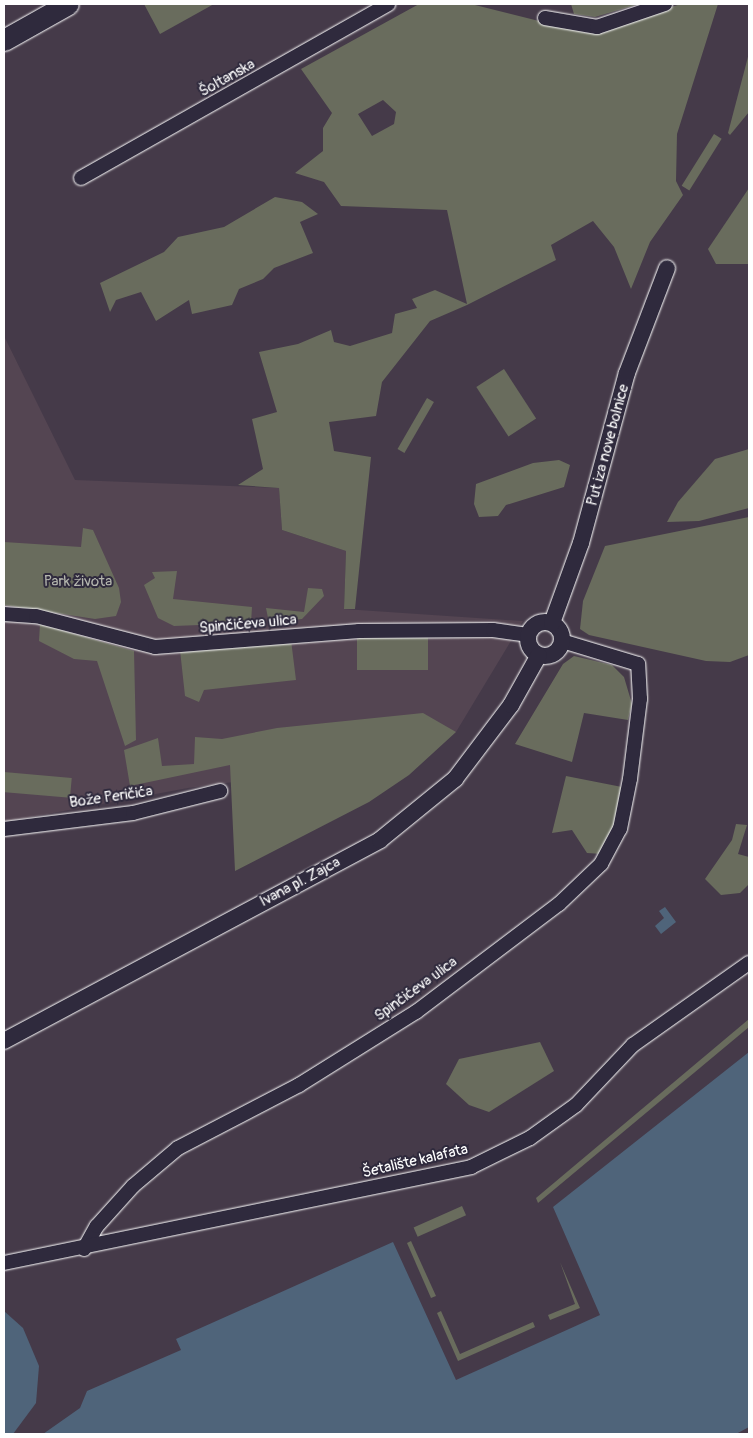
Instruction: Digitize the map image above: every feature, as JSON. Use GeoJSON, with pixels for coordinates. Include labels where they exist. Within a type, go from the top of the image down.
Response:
{"type":"FeatureCollection","features":[{"type":"Feature","properties":{"kind":"main road"},"geometry":{"type":"LineString","coordinates":[[4,40],[68,4]]}},
{"type":"Feature","properties":{"kind":"street","name":"Šoltanska"},"geometry":{"type":"LineString","coordinates":[[81,178],[388,4]]}},
{"type":"Feature","properties":{"kind":"street"},"geometry":{"type":"LineString","coordinates":[[545,18],[597,27],[665,4]]}},
{"type":"Feature","properties":{"kind":"street","name":"Put iza nove bolnice"},"geometry":{"type":"LineString","coordinates":[[552,623],[581,542],[623,385],[667,268]]}},
{"type":"Feature","properties":{"kind":"street","name":"Spinčićeva ulica"},"geometry":{"type":"LineString","coordinates":[[4,614],[36,616],[154,647],[359,631],[493,630],[528,635]]}},
{"type":"Feature","properties":{"kind":"street"},"geometry":{"type":"LineString","coordinates":[[538,623],[552,623],[562,641],[552,654],[539,655],[529,645],[528,635],[538,623]]}},
{"type":"Feature","properties":{"kind":"street","name":"Spinčićeva ulica"},"geometry":{"type":"LineString","coordinates":[[84,1249],[97,1226],[133,1186],[178,1148],[299,1085],[416,1012],[559,904],[601,864],[620,829],[630,778],[640,699],[638,664],[562,641]]}},
{"type":"Feature","properties":{"kind":"street","name":"Ivana pl. Zajca"},"geometry":{"type":"LineString","coordinates":[[4,1041],[380,840],[455,778],[511,705],[539,655]]}},
{"type":"Feature","properties":{"kind":"street","name":"Bože Peričića"},"geometry":{"type":"LineString","coordinates":[[4,829],[133,813],[220,791]]}},
{"type":"Feature","properties":{"kind":"street","name":"Šetalište kalafata"},"geometry":{"type":"LineString","coordinates":[[84,1249],[471,1167],[530,1138],[576,1105],[633,1046],[749,963]]}},
{"type":"Feature","properties":{"kind":"street"},"geometry":{"type":"LineString","coordinates":[[4,1263],[84,1249]]}},
{"type":"Feature","properties":{"kind":"shaded area"},"geometry":{"type":"Polygon","coordinates":[[[4,336],[75,480],[279,488],[282,530],[346,551],[344,609],[523,621],[456,732],[333,769],[188,788],[4,822],[4,336]]]}},
{"type":"Feature","properties":{"kind":"green space"},"geometry":{"type":"Polygon","coordinates":[[[144,4],[214,4],[160,34],[144,4]]]}},
{"type":"Feature","properties":{"kind":"green space"},"geometry":{"type":"Polygon","coordinates":[[[419,4],[471,4],[587,33],[681,4],[718,4],[677,134],[676,181],[683,195],[650,242],[631,289],[614,247],[593,221],[551,245],[556,260],[467,305],[430,321],[382,382],[376,416],[329,422],[334,451],[371,457],[355,609],[344,609],[346,551],[282,530],[279,488],[238,485],[263,469],[252,419],[277,412],[259,352],[298,344],[331,330],[334,342],[350,346],[392,333],[395,314],[417,308],[412,299],[435,290],[467,304],[447,210],[341,206],[324,182],[295,173],[323,151],[323,128],[332,113],[301,69],[419,4]],[[383,100],[358,114],[372,136],[394,124],[396,112],[383,100]]]}},
{"type":"Feature","properties":{"kind":"green space"},"geometry":{"type":"Polygon","coordinates":[[[571,4],[639,4],[595,17],[574,14],[571,4]]]}},
{"type":"Feature","properties":{"kind":"green space"},"geometry":{"type":"Polygon","coordinates":[[[749,53],[749,112],[730,135],[728,133],[749,53]]]}},
{"type":"Feature","properties":{"kind":"green space"},"geometry":{"type":"Polygon","coordinates":[[[714,134],[722,139],[689,191],[682,186],[714,134]]]}},
{"type":"Feature","properties":{"kind":"green space"},"geometry":{"type":"Polygon","coordinates":[[[749,188],[749,264],[716,264],[708,249],[749,188]]]}},
{"type":"Feature","properties":{"kind":"green space"},"geometry":{"type":"Polygon","coordinates":[[[275,197],[302,202],[318,214],[300,222],[313,253],[274,268],[263,279],[239,289],[232,305],[192,314],[189,300],[156,321],[141,292],[116,300],[110,312],[100,283],[164,252],[178,237],[224,227],[275,197]]]}},
{"type":"Feature","properties":{"kind":"green space"},"geometry":{"type":"Polygon","coordinates":[[[504,369],[536,418],[508,436],[476,387],[504,369]]]}},
{"type":"Feature","properties":{"kind":"green space"},"geometry":{"type":"Polygon","coordinates":[[[427,398],[434,402],[404,453],[398,449],[427,398]]]}},
{"type":"Feature","properties":{"kind":"green space"},"geometry":{"type":"Polygon","coordinates":[[[749,449],[749,508],[699,521],[667,522],[678,502],[715,459],[749,449]]]}},
{"type":"Feature","properties":{"kind":"green space"},"geometry":{"type":"Polygon","coordinates":[[[559,460],[570,465],[564,487],[506,505],[498,516],[479,517],[474,504],[476,484],[533,463],[559,460]]]}},
{"type":"Feature","properties":{"kind":"green space"},"geometry":{"type":"Polygon","coordinates":[[[749,517],[749,655],[730,662],[706,661],[589,635],[580,629],[583,601],[605,546],[749,517]]]}},
{"type":"Feature","properties":{"kind":"green space","name":"Park života"},"geometry":{"type":"Polygon","coordinates":[[[83,528],[93,530],[119,588],[121,602],[116,616],[95,619],[4,605],[4,542],[81,547],[83,528]]]}},
{"type":"Feature","properties":{"kind":"green space"},"geometry":{"type":"Polygon","coordinates":[[[177,571],[173,599],[252,607],[251,623],[174,626],[158,618],[144,585],[155,578],[152,572],[177,571]]]}},
{"type":"Feature","properties":{"kind":"green space"},"geometry":{"type":"Polygon","coordinates":[[[308,588],[322,589],[324,596],[302,619],[277,622],[268,618],[266,608],[304,612],[308,588]]]}},
{"type":"Feature","properties":{"kind":"green space"},"geometry":{"type":"Polygon","coordinates":[[[40,624],[134,651],[136,740],[125,746],[97,661],[74,659],[39,641],[40,624]]]}},
{"type":"Feature","properties":{"kind":"green space"},"geometry":{"type":"Polygon","coordinates":[[[357,634],[428,634],[428,670],[357,670],[357,634]]]}},
{"type":"Feature","properties":{"kind":"green space"},"geometry":{"type":"Polygon","coordinates":[[[291,640],[296,680],[204,690],[199,702],[185,696],[180,650],[291,640]]]}},
{"type":"Feature","properties":{"kind":"green space"},"geometry":{"type":"Polygon","coordinates":[[[574,656],[612,665],[624,677],[632,704],[628,720],[584,713],[572,762],[515,744],[563,664],[574,656]]]}},
{"type":"Feature","properties":{"kind":"green space"},"geometry":{"type":"Polygon","coordinates":[[[423,713],[456,732],[409,775],[369,802],[235,871],[230,765],[130,786],[124,750],[158,738],[162,766],[194,764],[195,737],[222,739],[277,728],[423,713]]]}},
{"type":"Feature","properties":{"kind":"green space"},"geometry":{"type":"Polygon","coordinates":[[[4,772],[72,778],[70,798],[4,792],[4,772]]]}},
{"type":"Feature","properties":{"kind":"green space"},"geometry":{"type":"Polygon","coordinates":[[[566,776],[622,787],[616,822],[602,854],[587,853],[572,830],[552,833],[566,776]]]}},
{"type":"Feature","properties":{"kind":"green space"},"geometry":{"type":"Polygon","coordinates":[[[736,824],[747,825],[738,854],[749,857],[749,884],[740,893],[721,895],[705,879],[732,840],[736,824]]]}},
{"type":"Feature","properties":{"kind":"green space"},"geometry":{"type":"Polygon","coordinates":[[[749,1019],[749,1027],[538,1203],[536,1198],[749,1019]]]}},
{"type":"Feature","properties":{"kind":"green space"},"geometry":{"type":"Polygon","coordinates":[[[540,1042],[554,1071],[489,1112],[469,1105],[446,1084],[459,1059],[540,1042]]]}},
{"type":"Feature","properties":{"kind":"green space"},"geometry":{"type":"Polygon","coordinates":[[[462,1206],[466,1215],[418,1237],[414,1228],[462,1206]]]}},
{"type":"Feature","properties":{"kind":"green space"},"geometry":{"type":"Polygon","coordinates":[[[411,1241],[436,1296],[431,1298],[407,1243],[411,1241]]]}},
{"type":"Feature","properties":{"kind":"green space"},"geometry":{"type":"Polygon","coordinates":[[[560,1262],[580,1308],[550,1320],[548,1315],[575,1304],[560,1262]]]}},
{"type":"Feature","properties":{"kind":"green space"},"geometry":{"type":"Polygon","coordinates":[[[441,1311],[460,1354],[533,1322],[535,1327],[458,1361],[437,1313],[441,1311]]]}},
{"type":"Feature","properties":{"kind":"water"},"geometry":{"type":"Polygon","coordinates":[[[665,907],[676,922],[661,934],[655,926],[664,918],[659,911],[665,907]]]}},
{"type":"Feature","properties":{"kind":"water"},"geometry":{"type":"Polygon","coordinates":[[[749,1052],[749,1427],[736,1434],[43,1434],[80,1408],[87,1391],[181,1350],[176,1339],[393,1242],[456,1380],[600,1315],[553,1207],[749,1052]]]}},
{"type":"Feature","properties":{"kind":"water"},"geometry":{"type":"Polygon","coordinates":[[[4,1311],[23,1328],[39,1366],[36,1403],[13,1434],[4,1434],[4,1311]]]}}]}
